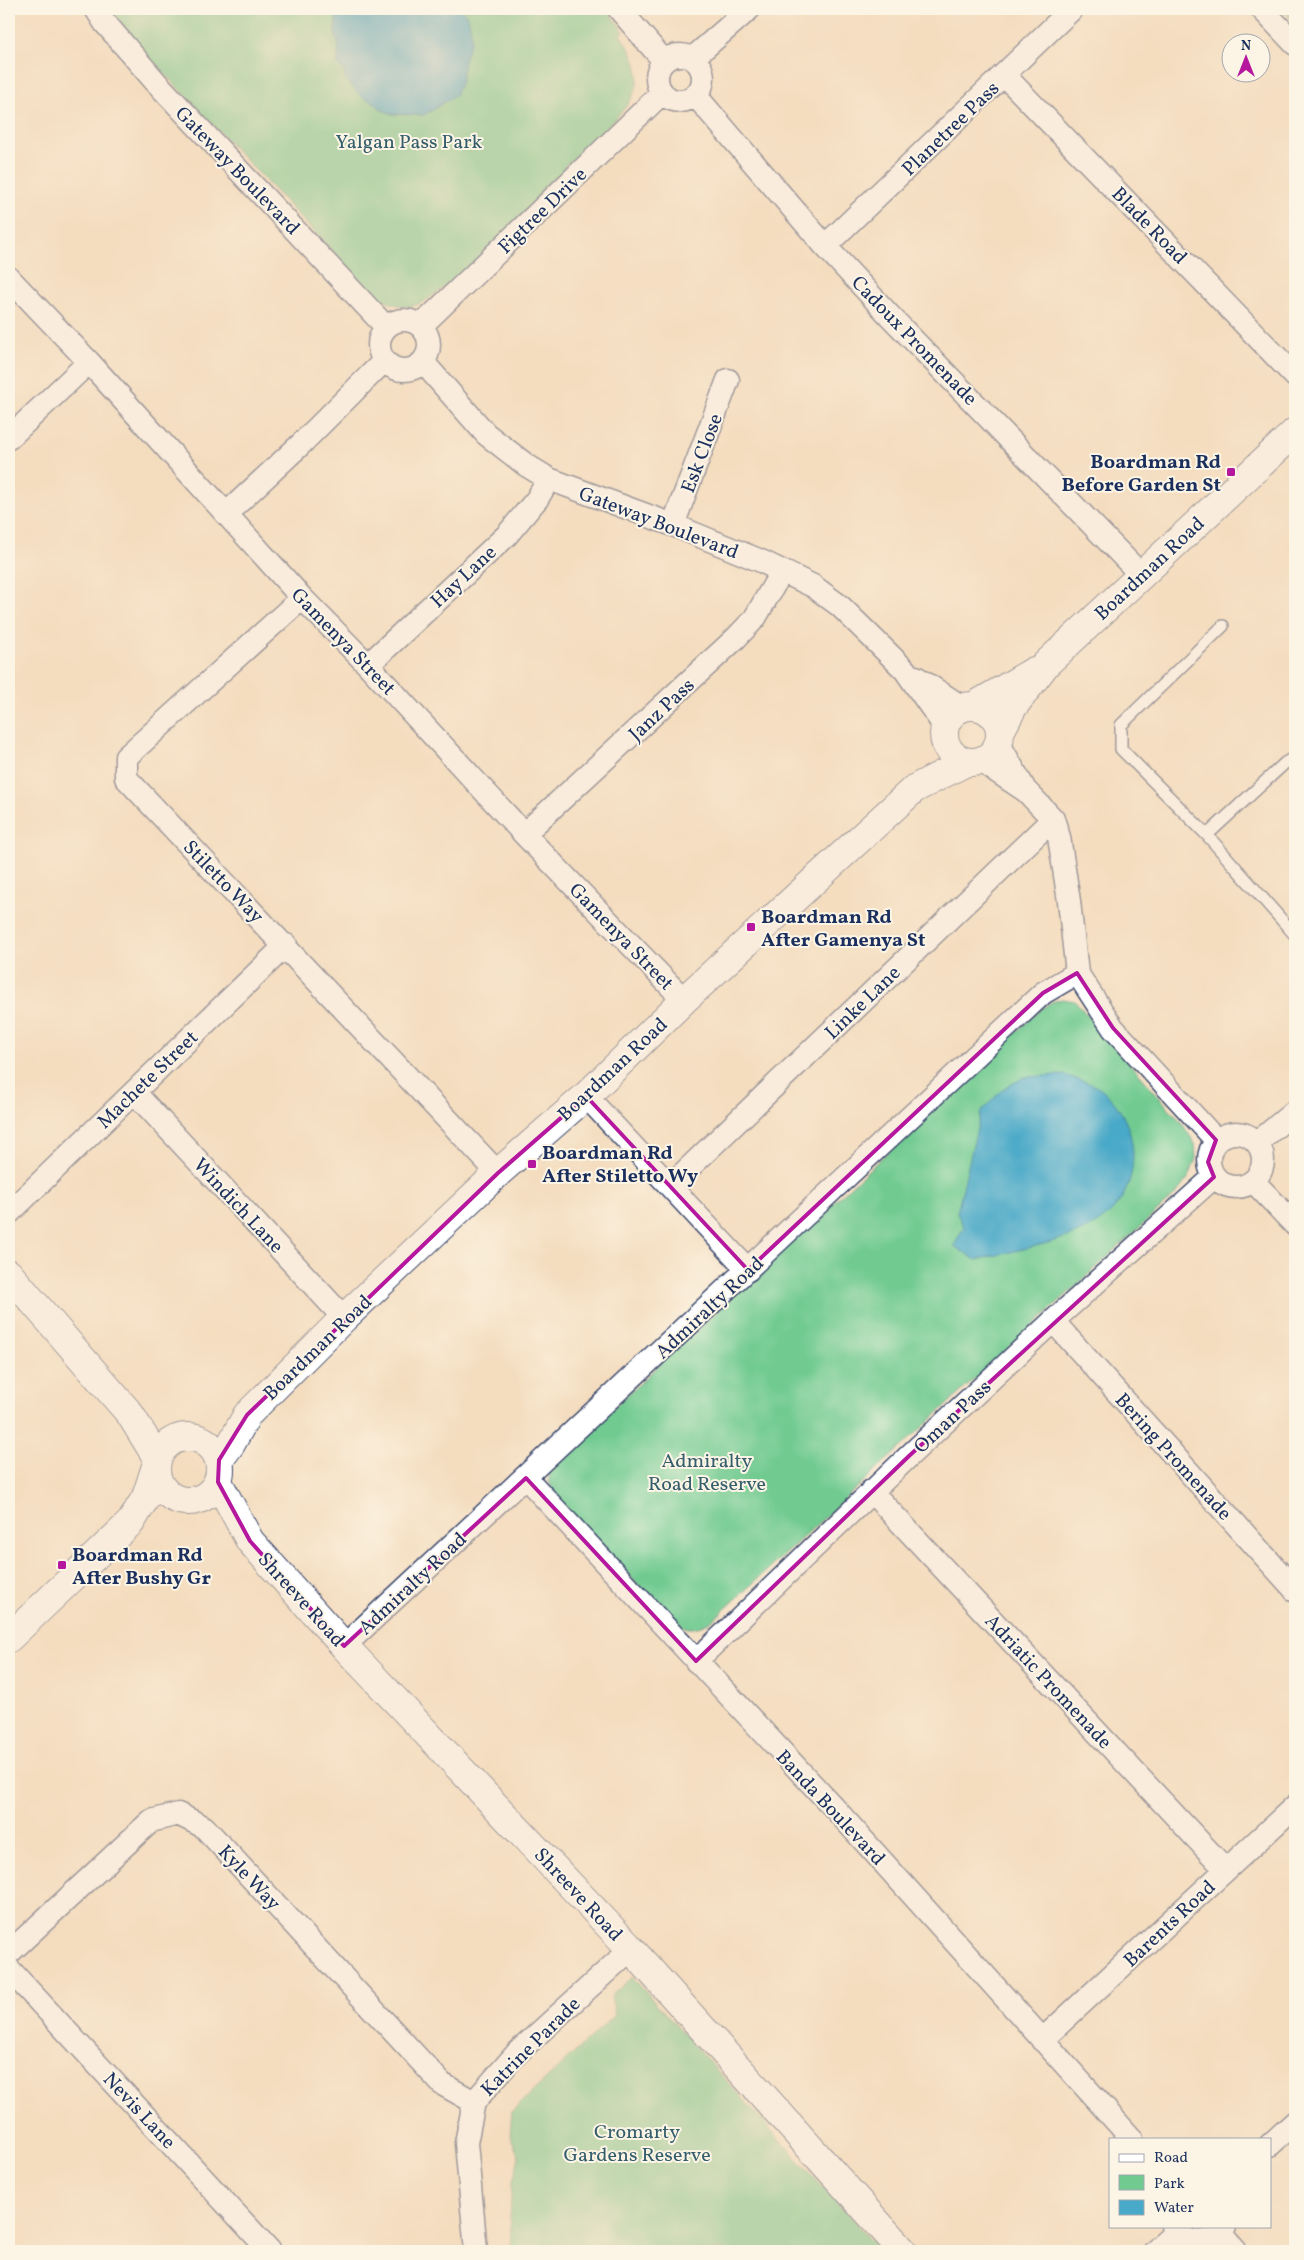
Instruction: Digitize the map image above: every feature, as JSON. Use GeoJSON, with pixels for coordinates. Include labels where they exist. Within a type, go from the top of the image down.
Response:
{"type":"FeatureCollection","features":[{"type":"Feature","properties":{"kind":"street","name":"Gateway Boulevard"},"geometry":{"type":"LineString","coordinates":[[96,9],[105,24],[154,82],[386,327]]}},
{"type":"Feature","properties":{"kind":"street"},"geometry":{"type":"LineString","coordinates":[[619,9],[664,61]]}},
{"type":"Feature","properties":{"kind":"street"},"geometry":{"type":"LineString","coordinates":[[693,58],[749,9]]}},
{"type":"Feature","properties":{"kind":"street","name":"Planetree Pass"},"geometry":{"type":"LineString","coordinates":[[826,246],[1072,9]]}},
{"type":"Feature","properties":{"kind":"street"},"geometry":{"type":"LineString","coordinates":[[1262,9],[1295,44]]}},
{"type":"Feature","properties":{"kind":"street"},"geometry":{"type":"LineString","coordinates":[[678,55],[693,58],[702,69],[704,76],[703,84],[696,96],[682,102],[668,98],[662,93],[657,80],[657,73],[664,61],[678,55]]}},
{"type":"Feature","properties":{"kind":"street","name":"Blade Road"},"geometry":{"type":"LineString","coordinates":[[1004,76],[1295,376]]}},
{"type":"Feature","properties":{"kind":"street","name":"Figtree Drive"},"geometry":{"type":"LineString","coordinates":[[420,326],[662,93]]}},
{"type":"Feature","properties":{"kind":"street","name":"Cadoux Promenade"},"geometry":{"type":"LineString","coordinates":[[696,96],[826,246],[890,316],[1142,576]]}},
{"type":"Feature","properties":{"kind":"street","name":"Gamenya Street"},"geometry":{"type":"LineString","coordinates":[[9,278],[88,362],[302,598],[368,665],[524,834],[684,1000]]}},
{"type":"Feature","properties":{"kind":"street"},"geometry":{"type":"LineString","coordinates":[[399,320],[414,322],[420,326],[426,332],[429,348],[423,362],[408,370],[399,370],[384,361],[378,347],[381,333],[386,327],[399,320]]}},
{"type":"Feature","properties":{"kind":"street"},"geometry":{"type":"LineString","coordinates":[[226,514],[300,445],[384,361]]}},
{"type":"Feature","properties":{"kind":"street"},"geometry":{"type":"LineString","coordinates":[[9,438],[88,362]]}},
{"type":"Feature","properties":{"kind":"street","name":"Gateway Boulevard"},"geometry":{"type":"LineString","coordinates":[[423,362],[486,434],[526,465],[548,479],[673,525],[813,586],[840,606],[956,718]]}},
{"type":"Feature","properties":{"kind":"street","name":"Esk Close"},"geometry":{"type":"LineString","coordinates":[[673,525],[728,380]]}},
{"type":"Feature","properties":{"kind":"street","name":"Boardman Road"},"geometry":{"type":"LineString","coordinates":[[132,1522],[205,1497],[247,1415],[344,1318],[498,1173],[586,1096],[684,1000],[914,789],[987,749],[1013,707],[1046,664],[1295,432]]}},
{"type":"Feature","properties":{"kind":"street","name":"Hay Lane"},"geometry":{"type":"LineString","coordinates":[[368,665],[507,535],[537,499],[548,479]]}},
{"type":"Feature","properties":{"kind":"street","name":"Janz Pass"},"geometry":{"type":"LineString","coordinates":[[524,834],[736,638],[755,618],[782,571]]}},
{"type":"Feature","properties":{"kind":"street","name":"Stiletto Way"},"geometry":{"type":"LineString","coordinates":[[302,598],[126,757],[126,778],[286,945],[498,1173]]}},
{"type":"Feature","properties":{"kind":"street","name":"Boardman Road"},"geometry":{"type":"LineString","coordinates":[[914,789],[956,718],[1046,664]]}},
{"type":"Feature","properties":{"kind":"street"},"geometry":{"type":"LineString","coordinates":[[989,711],[999,722],[987,749],[957,758],[950,752],[956,718],[989,711]]}},
{"type":"Feature","properties":{"kind":"street"},"geometry":{"type":"LineString","coordinates":[[987,749],[1053,819],[1059,837],[1069,901],[1077,973],[1113,1028],[1216,1140]]}},
{"type":"Feature","properties":{"kind":"street","name":"Linke Lane"},"geometry":{"type":"LineString","coordinates":[[670,1186],[1053,819]]}},
{"type":"Feature","properties":{"kind":"street","name":"Machete Street"},"geometry":{"type":"LineString","coordinates":[[9,1213],[286,945]]}},
{"type":"Feature","properties":{"kind":"street","name":"Admiralty Road"},"geometry":{"type":"LineString","coordinates":[[344,1646],[1043,993],[1077,973]]}},
{"type":"Feature","properties":{"kind":"street","name":"Windich Lane"},"geometry":{"type":"LineString","coordinates":[[134,1092],[344,1318]]}},
{"type":"Feature","properties":{"kind":"street"},"geometry":{"type":"LineString","coordinates":[[586,1096],[748,1270]]}},
{"type":"Feature","properties":{"kind":"street"},"geometry":{"type":"LineString","coordinates":[[1258,1142],[1295,1111]]}},
{"type":"Feature","properties":{"kind":"street"},"geometry":{"type":"LineString","coordinates":[[1230,1132],[1248,1134],[1258,1142],[1264,1158],[1262,1171],[1254,1182],[1242,1187],[1226,1186],[1214,1177],[1208,1162],[1209,1153],[1216,1140],[1230,1132]]}},
{"type":"Feature","properties":{"kind":"street","name":"Oman Pass"},"geometry":{"type":"LineString","coordinates":[[696,1661],[871,1492],[1053,1321],[1214,1177]]}},
{"type":"Feature","properties":{"kind":"street"},"geometry":{"type":"LineString","coordinates":[[1254,1182],[1295,1225]]}},
{"type":"Feature","properties":{"kind":"street"},"geometry":{"type":"LineString","coordinates":[[9,1274],[130,1414],[171,1451],[210,1446],[218,1471]]}},
{"type":"Feature","properties":{"kind":"street","name":"Bering Promenade"},"geometry":{"type":"LineString","coordinates":[[1053,1321],[1295,1590]]}},
{"type":"Feature","properties":{"kind":"street","name":"Boardman Road"},"geometry":{"type":"LineString","coordinates":[[11,1631],[132,1522],[171,1451],[247,1415]]}},
{"type":"Feature","properties":{"kind":"street"},"geometry":{"type":"LineString","coordinates":[[171,1451],[160,1487],[175,1499],[190,1501]]}},
{"type":"Feature","properties":{"kind":"street","name":"Shreeve Road"},"geometry":{"type":"LineString","coordinates":[[218,1471],[250,1541]]}},
{"type":"Feature","properties":{"kind":"street","name":"Banda Boulevard"},"geometry":{"type":"LineString","coordinates":[[526,1478],[837,1812],[1131,2138]]}},
{"type":"Feature","properties":{"kind":"street","name":"Adriatic Promenade"},"geometry":{"type":"LineString","coordinates":[[871,1492],[1226,1870]]}},
{"type":"Feature","properties":{"kind":"street","name":"Shreeve Road"},"geometry":{"type":"LineString","coordinates":[[190,1501],[250,1541],[344,1646],[631,1949],[902,2251]]}},
{"type":"Feature","properties":{"kind":"street","name":"Barents Road"},"geometry":{"type":"LineString","coordinates":[[1042,2040],[1295,1806]]}},
{"type":"Feature","properties":{"kind":"street","name":"Kyle Way"},"geometry":{"type":"LineString","coordinates":[[9,1953],[151,1821],[178,1814],[204,1827],[442,2084],[474,2102]]}},
{"type":"Feature","properties":{"kind":"street","name":"Katrine Parade"},"geometry":{"type":"LineString","coordinates":[[476,2251],[466,2143],[474,2102],[516,2053],[631,1949]]}},
{"type":"Feature","properties":{"kind":"street","name":"Nevis Lane"},"geometry":{"type":"LineString","coordinates":[[9,1969],[270,2251]]}},
{"type":"Feature","properties":{"kind":"street"},"geometry":{"type":"LineString","coordinates":[[1272,2143],[1295,2122]]}},
{"type":"Feature","properties":{"kind":"street"},"geometry":{"type":"LineString","coordinates":[[1155,2251],[1174,2229],[1190,2241],[1198,2242],[1206,2241],[1222,2230],[1236,2251]]}},
{"type":"Feature","properties":{"kind":"lane"},"geometry":{"type":"LineString","coordinates":[[1223,626],[1121,725],[1121,749],[1207,835],[1295,935]]}},
{"type":"Feature","properties":{"kind":"lane"},"geometry":{"type":"LineString","coordinates":[[1207,835],[1285,763],[1295,757]]}},
{"type":"Feature","properties":{"kind":"highlighted area"},"geometry":{"type":"Polygon","coordinates":[[[1077,973],[1113,1028],[1216,1140],[1208,1162],[1214,1177],[909,1456],[696,1661],[526,1478],[344,1646],[250,1541],[227,1503],[218,1482],[219,1460],[247,1415],[498,1173],[586,1096],[748,1270],[1043,993],[1077,973]]]}},
{"type":"Feature","properties":{"kind":"green space","name":"Yalgan Pass Park"},"geometry":{"type":"Polygon","coordinates":[[[109,9],[607,9],[624,32],[620,35],[631,51],[638,78],[636,90],[622,112],[564,167],[563,173],[512,226],[445,287],[426,300],[412,306],[406,306],[393,304],[382,299],[367,288],[141,49],[109,9]]]}},
{"type":"Feature","properties":{"kind":"green space"},"geometry":{"type":"Polygon","coordinates":[[[1281,9],[1295,9],[1295,23],[1281,9]]]}},
{"type":"Feature","properties":{"kind":"green space","name":"Admiralty Road Reserve"},"geometry":{"type":"Polygon","coordinates":[[[1062,999],[1075,1001],[1181,1122],[1195,1144],[1196,1158],[1189,1177],[1176,1194],[712,1621],[696,1628],[686,1628],[670,1620],[554,1494],[549,1481],[550,1467],[1041,1009],[1052,1002],[1062,999]]]}},
{"type":"Feature","properties":{"kind":"green space","name":"Cromarty Gardens Reserve"},"geometry":{"type":"Polygon","coordinates":[[[632,1977],[881,2251],[512,2251],[510,2217],[512,2185],[519,2157],[510,2135],[512,2111],[615,2015],[611,1996],[632,1977]]]}},
{"type":"Feature","properties":{"kind":"water"},"geometry":{"type":"Polygon","coordinates":[[[337,9],[461,9],[468,17],[471,41],[464,60],[461,82],[455,95],[423,115],[391,114],[361,96],[345,79],[344,70],[337,64],[339,47],[335,33],[337,9]]]}},
{"type":"Feature","properties":{"kind":"water"},"geometry":{"type":"Polygon","coordinates":[[[1064,1075],[1089,1083],[1103,1091],[1116,1105],[1125,1121],[1131,1138],[1133,1156],[1131,1174],[1125,1191],[1116,1207],[1102,1220],[1076,1234],[1059,1240],[976,1260],[954,1246],[964,1227],[957,1213],[981,1112],[1003,1089],[1025,1077],[1064,1075]]]}},
{"type":"Feature","properties":{"kind":"place","name":"Boardman Rd Before Garden St"},"geometry":{"type":"Point","coordinates":[1231,472]}},
{"type":"Feature","properties":{"kind":"place","name":"Boardman Rd After Gamenya St"},"geometry":{"type":"Point","coordinates":[751,927]}},
{"type":"Feature","properties":{"kind":"place","name":"Boardman Rd After Stiletto Wy"},"geometry":{"type":"Point","coordinates":[532,1164]}},
{"type":"Feature","properties":{"kind":"place","name":"Boardman Rd After Bushy Gr"},"geometry":{"type":"Point","coordinates":[62,1565]}}]}
